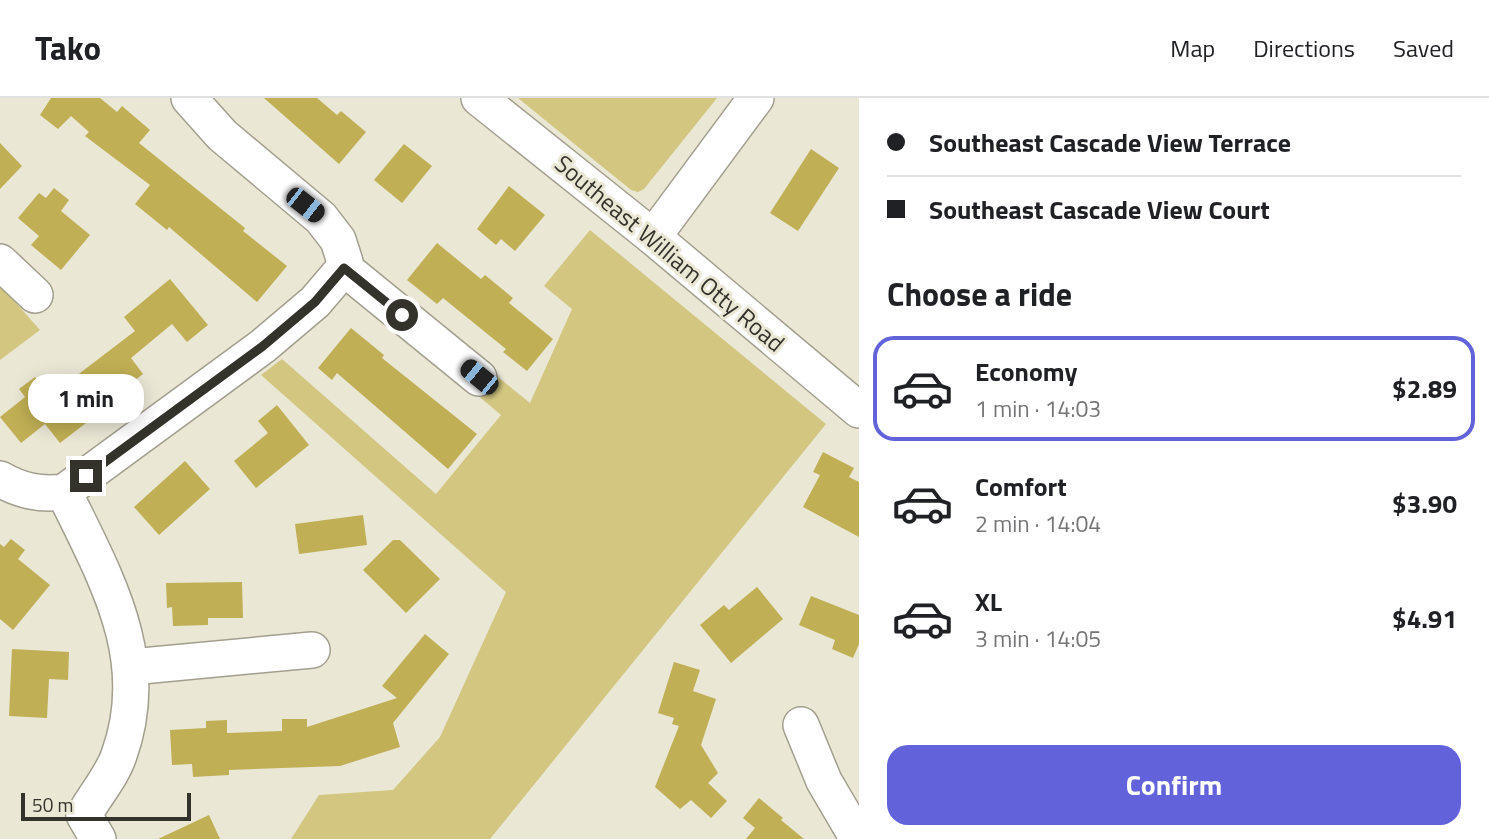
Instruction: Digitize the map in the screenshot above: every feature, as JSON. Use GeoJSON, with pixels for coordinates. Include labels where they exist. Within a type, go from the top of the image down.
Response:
{"type":"FeatureCollection","features":[{"type":"Feature","properties":{"kind":"street"},"geometry":{"type":"LineString","coordinates":[[0,479],[15,488],[44,494],[64,492],[263,346],[315,302],[344,268],[345,262],[338,240],[321,218],[222,135],[189,98]]}},
{"type":"Feature","properties":{"kind":"street","name":"Southeast William Otty Road"},"geometry":{"type":"LineString","coordinates":[[479,98],[653,237],[859,410]]}},
{"type":"Feature","properties":{"kind":"street"},"geometry":{"type":"LineString","coordinates":[[653,237],[756,98]]}},
{"type":"Feature","properties":{"kind":"street"},"geometry":{"type":"LineString","coordinates":[[0,262],[35,295]]}},
{"type":"Feature","properties":{"kind":"street"},"geometry":{"type":"LineString","coordinates":[[344,268],[479,377]]}},
{"type":"Feature","properties":{"kind":"street"},"geometry":{"type":"LineString","coordinates":[[64,492],[115,597],[131,667],[127,730],[118,759],[84,815],[98,839]]}},
{"type":"Feature","properties":{"kind":"street"},"geometry":{"type":"LineString","coordinates":[[131,667],[312,650]]}},
{"type":"Feature","properties":{"kind":"street"},"geometry":{"type":"LineString","coordinates":[[801,725],[824,781],[858,839]]}},
{"type":"Feature","properties":{"kind":"shaded area"},"geometry":{"type":"Polygon","coordinates":[[[518,98],[717,98],[644,189],[638,192],[631,190],[518,98]]]}},
{"type":"Feature","properties":{"kind":"shaded area"},"geometry":{"type":"Polygon","coordinates":[[[590,230],[826,424],[490,839],[291,839],[319,795],[393,790],[440,737],[506,592],[261,375],[282,359],[436,494],[501,415],[476,394],[493,373],[530,403],[572,309],[544,286],[590,230]]]}},
{"type":"Feature","properties":{"kind":"shaded area"},"geometry":{"type":"Polygon","coordinates":[[[0,285],[40,330],[0,360],[0,285]]]}},
{"type":"Feature","properties":{"kind":"building"},"geometry":{"type":"Polygon","coordinates":[[[51,98],[100,98],[117,112],[122,106],[150,130],[139,143],[245,228],[243,231],[287,266],[257,302],[169,227],[167,230],[135,204],[150,185],[85,136],[89,132],[71,116],[58,129],[40,115],[51,98]]]}},
{"type":"Feature","properties":{"kind":"building"},"geometry":{"type":"Polygon","coordinates":[[[264,98],[317,98],[337,115],[341,111],[366,132],[339,164],[264,98]]]}},
{"type":"Feature","properties":{"kind":"building"},"geometry":{"type":"Polygon","coordinates":[[[0,143],[22,166],[0,189],[0,143]]]}},
{"type":"Feature","properties":{"kind":"building"},"geometry":{"type":"Polygon","coordinates":[[[404,144],[432,166],[402,203],[374,180],[404,144]]]}},
{"type":"Feature","properties":{"kind":"building"},"geometry":{"type":"Polygon","coordinates":[[[811,149],[839,168],[798,231],[770,213],[811,149]]]}},
{"type":"Feature","properties":{"kind":"building"},"geometry":{"type":"Polygon","coordinates":[[[509,186],[545,215],[515,251],[501,239],[496,245],[477,229],[509,186]]]}},
{"type":"Feature","properties":{"kind":"building"},"geometry":{"type":"Polygon","coordinates":[[[54,188],[69,200],[61,211],[90,235],[61,270],[31,245],[39,236],[18,218],[39,193],[46,198],[54,188]]]}},
{"type":"Feature","properties":{"kind":"building"},"geometry":{"type":"Polygon","coordinates":[[[437,243],[481,279],[485,275],[513,298],[509,303],[553,339],[527,371],[503,352],[506,349],[443,298],[437,304],[407,280],[437,243]]]}},
{"type":"Feature","properties":{"kind":"building"},"geometry":{"type":"Polygon","coordinates":[[[170,279],[208,325],[187,342],[172,324],[131,358],[143,374],[83,419],[86,423],[60,443],[45,424],[21,443],[0,417],[25,397],[19,389],[35,377],[50,396],[135,331],[124,317],[170,279]]]}},
{"type":"Feature","properties":{"kind":"building"},"geometry":{"type":"Polygon","coordinates":[[[351,328],[384,355],[382,358],[477,434],[448,469],[337,373],[332,380],[318,368],[351,328]]]}},
{"type":"Feature","properties":{"kind":"building"},"geometry":{"type":"Polygon","coordinates":[[[277,405],[309,445],[256,488],[234,461],[268,433],[258,421],[277,405]]]}},
{"type":"Feature","properties":{"kind":"building"},"geometry":{"type":"Polygon","coordinates":[[[823,452],[854,468],[849,477],[859,482],[859,537],[803,507],[820,475],[813,472],[823,452]]]}},
{"type":"Feature","properties":{"kind":"building"},"geometry":{"type":"Polygon","coordinates":[[[185,461],[210,489],[159,535],[134,507],[185,461]]]}},
{"type":"Feature","properties":{"kind":"building"},"geometry":{"type":"Polygon","coordinates":[[[363,515],[367,545],[299,554],[295,524],[363,515]]]}},
{"type":"Feature","properties":{"kind":"building"},"geometry":{"type":"Polygon","coordinates":[[[11,539],[25,550],[18,559],[50,585],[13,630],[0,619],[0,544],[4,547],[11,539]]]}},
{"type":"Feature","properties":{"kind":"building"},"geometry":{"type":"Polygon","coordinates":[[[393,540],[400,540],[440,579],[406,613],[363,570],[393,540]]]}},
{"type":"Feature","properties":{"kind":"building"},"geometry":{"type":"Polygon","coordinates":[[[242,582],[243,618],[208,618],[208,625],[173,626],[172,607],[167,608],[166,583],[242,582]]]}},
{"type":"Feature","properties":{"kind":"building"},"geometry":{"type":"Polygon","coordinates":[[[757,587],[783,619],[731,663],[700,625],[724,605],[729,610],[757,587]]]}},
{"type":"Feature","properties":{"kind":"building"},"geometry":{"type":"Polygon","coordinates":[[[811,596],[859,615],[859,644],[853,658],[832,649],[835,640],[799,625],[811,596]]]}},
{"type":"Feature","properties":{"kind":"building"},"geometry":{"type":"Polygon","coordinates":[[[425,634],[449,654],[393,723],[400,747],[340,766],[229,770],[229,775],[193,777],[192,764],[172,765],[170,730],[206,728],[206,721],[227,720],[227,733],[282,731],[282,719],[307,719],[307,727],[397,698],[382,686],[425,634]]]}},
{"type":"Feature","properties":{"kind":"building"},"geometry":{"type":"Polygon","coordinates":[[[12,649],[69,652],[68,680],[49,679],[47,718],[9,716],[12,649]]]}},
{"type":"Feature","properties":{"kind":"building"},"geometry":{"type":"Polygon","coordinates":[[[674,662],[700,670],[693,691],[716,699],[701,745],[718,773],[708,783],[727,801],[711,818],[691,800],[680,809],[655,787],[679,726],[672,724],[674,718],[658,713],[674,662]]]}},
{"type":"Feature","properties":{"kind":"building"},"geometry":{"type":"Polygon","coordinates":[[[759,798],[804,839],[746,839],[755,828],[743,818],[759,798]]]}},
{"type":"Feature","properties":{"kind":"building"},"geometry":{"type":"Polygon","coordinates":[[[209,815],[220,839],[158,839],[209,815]]]}},
{"type":"Feature","properties":{"kind":"route"},"geometry":{"type":"LineString","coordinates":[[86,476],[263,346],[315,302],[344,268],[402,315]]}}]}
